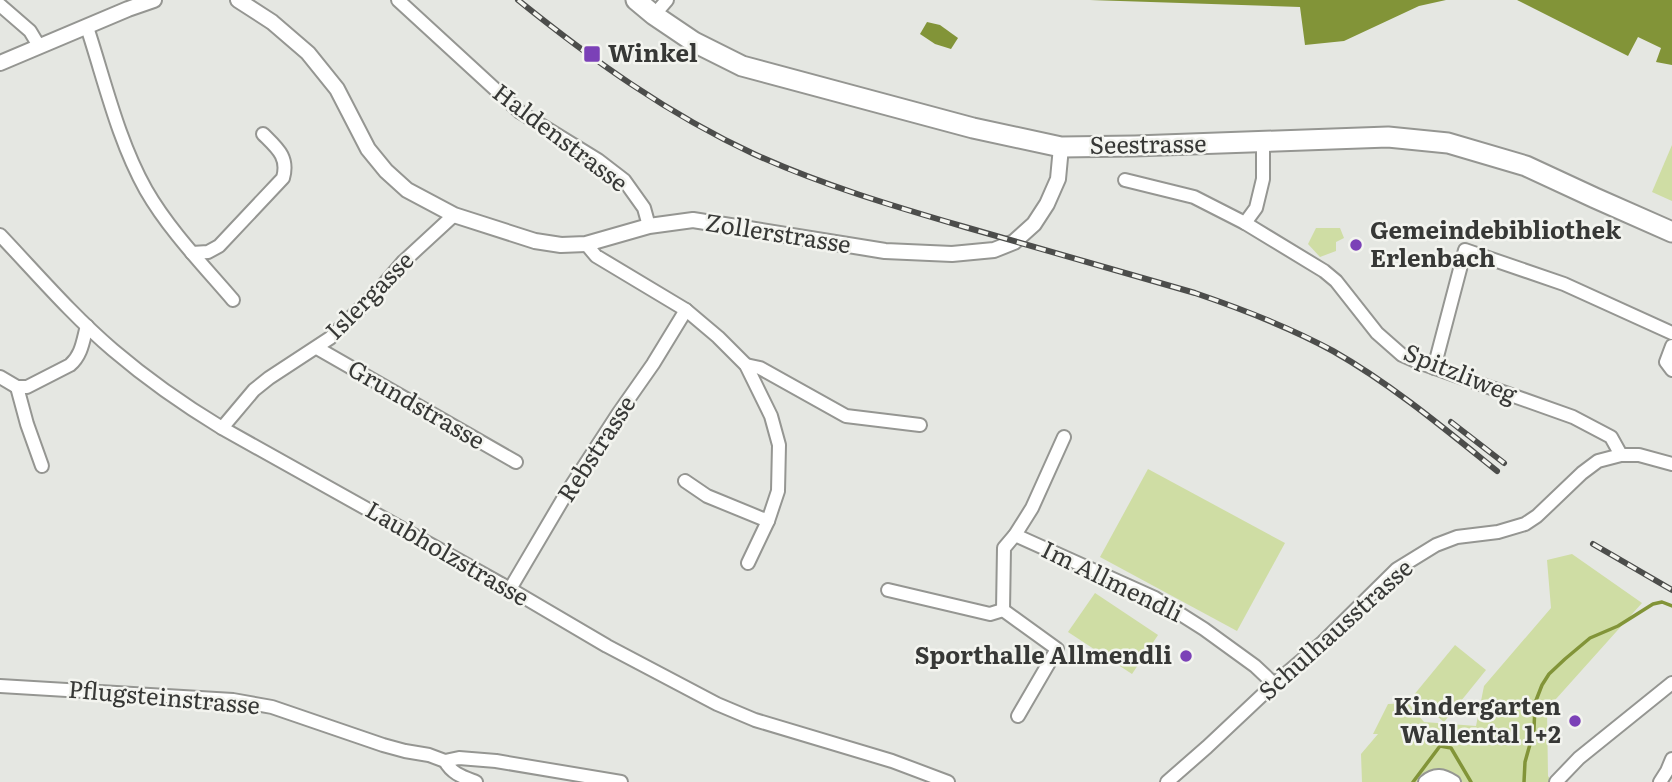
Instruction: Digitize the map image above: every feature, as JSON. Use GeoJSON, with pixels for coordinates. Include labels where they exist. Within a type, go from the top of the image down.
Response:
{"type":"FeatureCollection","features":[{"type":"Feature","properties":{"kind":"main road","name":"Seestrasse"},"geometry":{"type":"LineString","coordinates":[[636,0],[654,16],[694,42],[742,66],[973,128],[1061,146],[1135,146],[1388,136],[1420,139],[1457,145],[1526,166],[1672,232]]}},
{"type":"Feature","properties":{"kind":"street"},"geometry":{"type":"LineString","coordinates":[[0,63],[154,0]]}},
{"type":"Feature","properties":{"kind":"street","name":"Zollerstrasse"},"geometry":{"type":"LineString","coordinates":[[238,0],[272,22],[308,53],[337,89],[368,149],[386,171],[408,190],[454,215],[535,242],[586,244],[649,226],[693,220],[885,251],[953,254],[994,250],[1014,242],[1034,224],[1047,204],[1058,179],[1061,146]]}},
{"type":"Feature","properties":{"kind":"street","name":"Haldenstrasse"},"geometry":{"type":"LineString","coordinates":[[398,0],[520,112],[598,160],[624,180],[644,208],[649,226]]}},
{"type":"Feature","properties":{"kind":"street"},"geometry":{"type":"LineString","coordinates":[[654,16],[667,0]]}},
{"type":"Feature","properties":{"kind":"street"},"geometry":{"type":"LineString","coordinates":[[0,5],[30,31],[39,46]]}},
{"type":"Feature","properties":{"kind":"street"},"geometry":{"type":"LineString","coordinates":[[87,27],[125,147],[147,191],[192,253],[233,300]]}},
{"type":"Feature","properties":{"kind":"street"},"geometry":{"type":"LineString","coordinates":[[192,253],[208,252],[219,246],[283,178],[286,168],[282,154],[264,134]]}},
{"type":"Feature","properties":{"kind":"street"},"geometry":{"type":"LineString","coordinates":[[1244,223],[1256,208],[1263,178],[1263,142]]}},
{"type":"Feature","properties":{"kind":"street","name":"Spitzliweg"},"geometry":{"type":"LineString","coordinates":[[1125,180],[1194,197],[1244,223],[1336,281],[1377,333],[1402,355],[1573,417],[1611,437],[1621,455]]}},
{"type":"Feature","properties":{"kind":"street","name":"Islergasse"},"geometry":{"type":"LineString","coordinates":[[222,428],[254,390],[331,338],[403,262],[454,215]]}},
{"type":"Feature","properties":{"kind":"street","name":"Laubholzstrasse"},"geometry":{"type":"LineString","coordinates":[[0,235],[112,349],[142,374],[222,428],[607,646],[718,704],[755,720],[892,761],[948,782]]}},
{"type":"Feature","properties":{"kind":"street"},"geometry":{"type":"LineString","coordinates":[[586,244],[596,256],[686,310],[746,365],[771,416],[779,445],[778,491],[748,564]]}},
{"type":"Feature","properties":{"kind":"street"},"geometry":{"type":"LineString","coordinates":[[1434,368],[1465,250],[1564,284],[1672,332]]}},
{"type":"Feature","properties":{"kind":"street","name":"Rebstrasse"},"geometry":{"type":"LineString","coordinates":[[510,589],[566,494],[653,365],[686,310]]}},
{"type":"Feature","properties":{"kind":"street"},"geometry":{"type":"LineString","coordinates":[[0,377],[17,387],[27,387],[71,365],[81,351],[87,326]]}},
{"type":"Feature","properties":{"kind":"street"},"geometry":{"type":"LineString","coordinates":[[1672,346],[1666,362],[1672,370]]}},
{"type":"Feature","properties":{"kind":"street","name":"Grundstrasse"},"geometry":{"type":"LineString","coordinates":[[317,348],[516,462]]}},
{"type":"Feature","properties":{"kind":"street"},"geometry":{"type":"LineString","coordinates":[[746,365],[760,368],[846,416],[920,425]]}},
{"type":"Feature","properties":{"kind":"street"},"geometry":{"type":"LineString","coordinates":[[17,387],[42,466]]}},
{"type":"Feature","properties":{"kind":"street","name":"Im Allmendli"},"geometry":{"type":"LineString","coordinates":[[1003,610],[1004,548],[1032,508],[1064,438]]}},
{"type":"Feature","properties":{"kind":"street","name":"Schulhausstrasse"},"geometry":{"type":"LineString","coordinates":[[1167,782],[1323,642],[1397,569],[1436,545],[1457,537],[1525,524],[1598,461],[1621,455],[1639,455],[1672,464]]}},
{"type":"Feature","properties":{"kind":"street"},"geometry":{"type":"LineString","coordinates":[[685,481],[706,496],[768,520]]}},
{"type":"Feature","properties":{"kind":"street","name":"Im Allmendli"},"geometry":{"type":"LineString","coordinates":[[1015,535],[1155,598],[1204,629],[1255,666],[1274,684]]}},
{"type":"Feature","properties":{"kind":"street"},"geometry":{"type":"LineString","coordinates":[[888,590],[990,614],[1003,610],[1057,649],[1018,716]]}},
{"type":"Feature","properties":{"kind":"street"},"geometry":{"type":"LineString","coordinates":[[1556,782],[1579,758],[1672,683]]}},
{"type":"Feature","properties":{"kind":"street","name":"Pflugsteinstrasse"},"geometry":{"type":"LineString","coordinates":[[0,686],[233,700],[272,707],[383,746],[445,761],[458,758],[496,761],[621,782]]}},
{"type":"Feature","properties":{"kind":"street"},"geometry":{"type":"LineString","coordinates":[[1660,782],[1672,759]]}},
{"type":"Feature","properties":{"kind":"street","name":"Pflugsteinstrasse"},"geometry":{"type":"LineString","coordinates":[[445,761],[455,774],[476,782]]}},
{"type":"Feature","properties":{"kind":"street"},"geometry":{"type":"LineString","coordinates":[[1425,782],[1434,775],[1454,782]]}},
{"type":"Feature","properties":{"kind":"shaded area"},"geometry":{"type":"Polygon","coordinates":[[[1090,0],[1446,0],[1419,6],[1344,41],[1305,45],[1300,7],[1090,0]]]}},
{"type":"Feature","properties":{"kind":"shaded area"},"geometry":{"type":"Polygon","coordinates":[[[1517,0],[1672,0],[1672,65],[1656,62],[1661,48],[1638,37],[1628,56],[1517,0]]]}},
{"type":"Feature","properties":{"kind":"shaded area"},"geometry":{"type":"Polygon","coordinates":[[[927,22],[940,25],[958,38],[951,49],[935,44],[920,34],[927,22]]]}},
{"type":"Feature","properties":{"kind":"shaded area"},"geometry":{"type":"Polygon","coordinates":[[[1672,145],[1672,201],[1652,192],[1672,145]]]}},
{"type":"Feature","properties":{"kind":"shaded area"},"geometry":{"type":"Polygon","coordinates":[[[1316,228],[1340,228],[1344,238],[1336,242],[1336,251],[1320,257],[1308,244],[1316,228]]]}},
{"type":"Feature","properties":{"kind":"shaded area"},"geometry":{"type":"Polygon","coordinates":[[[1148,469],[1285,543],[1237,631],[1100,557],[1148,469]]]}},
{"type":"Feature","properties":{"kind":"shaded area"},"geometry":{"type":"Polygon","coordinates":[[[1572,554],[1642,603],[1547,709],[1548,776],[1552,782],[1362,782],[1361,754],[1378,734],[1373,734],[1388,704],[1408,703],[1424,722],[1476,726],[1484,686],[1551,608],[1547,560],[1572,554]]]}},
{"type":"Feature","properties":{"kind":"shaded area"},"geometry":{"type":"Polygon","coordinates":[[[1095,593],[1158,635],[1132,674],[1068,632],[1095,593]]]}},
{"type":"Feature","properties":{"kind":"shaded area"},"geometry":{"type":"Polygon","coordinates":[[[1455,645],[1486,670],[1444,722],[1413,696],[1455,645]]]}},
{"type":"Feature","properties":{"kind":"waterway"},"geometry":{"type":"LineString","coordinates":[[1524,782],[1525,762],[1534,730],[1535,703],[1549,674],[1590,638],[1618,626],[1653,604],[1662,602],[1672,606]]}},
{"type":"Feature","properties":{"kind":"waterway"},"geometry":{"type":"LineString","coordinates":[[1413,782],[1440,746],[1451,748],[1471,782]]}},
{"type":"Feature","properties":{"kind":"railway"},"geometry":{"type":"LineString","coordinates":[[518,0],[631,84],[691,121],[754,154],[832,185],[911,211],[1195,293],[1299,334],[1333,351],[1376,378],[1497,471]]}},
{"type":"Feature","properties":{"kind":"railway"},"geometry":{"type":"LineString","coordinates":[[1451,422],[1504,463]]}},
{"type":"Feature","properties":{"kind":"railway"},"geometry":{"type":"LineString","coordinates":[[1593,544],[1672,590]]}},
{"type":"Feature","properties":{"kind":"place","name":"Winkel"},"geometry":{"type":"Point","coordinates":[592,54]}},
{"type":"Feature","properties":{"kind":"place","name":"Gemeindebibliothek Erlenbach"},"geometry":{"type":"Point","coordinates":[1356,245]}},
{"type":"Feature","properties":{"kind":"place","name":"Sporthalle Allmendli"},"geometry":{"type":"Point","coordinates":[1186,656]}},
{"type":"Feature","properties":{"kind":"place","name":"Kindergarten Wallental 1+2"},"geometry":{"type":"Point","coordinates":[1575,721]}}]}
